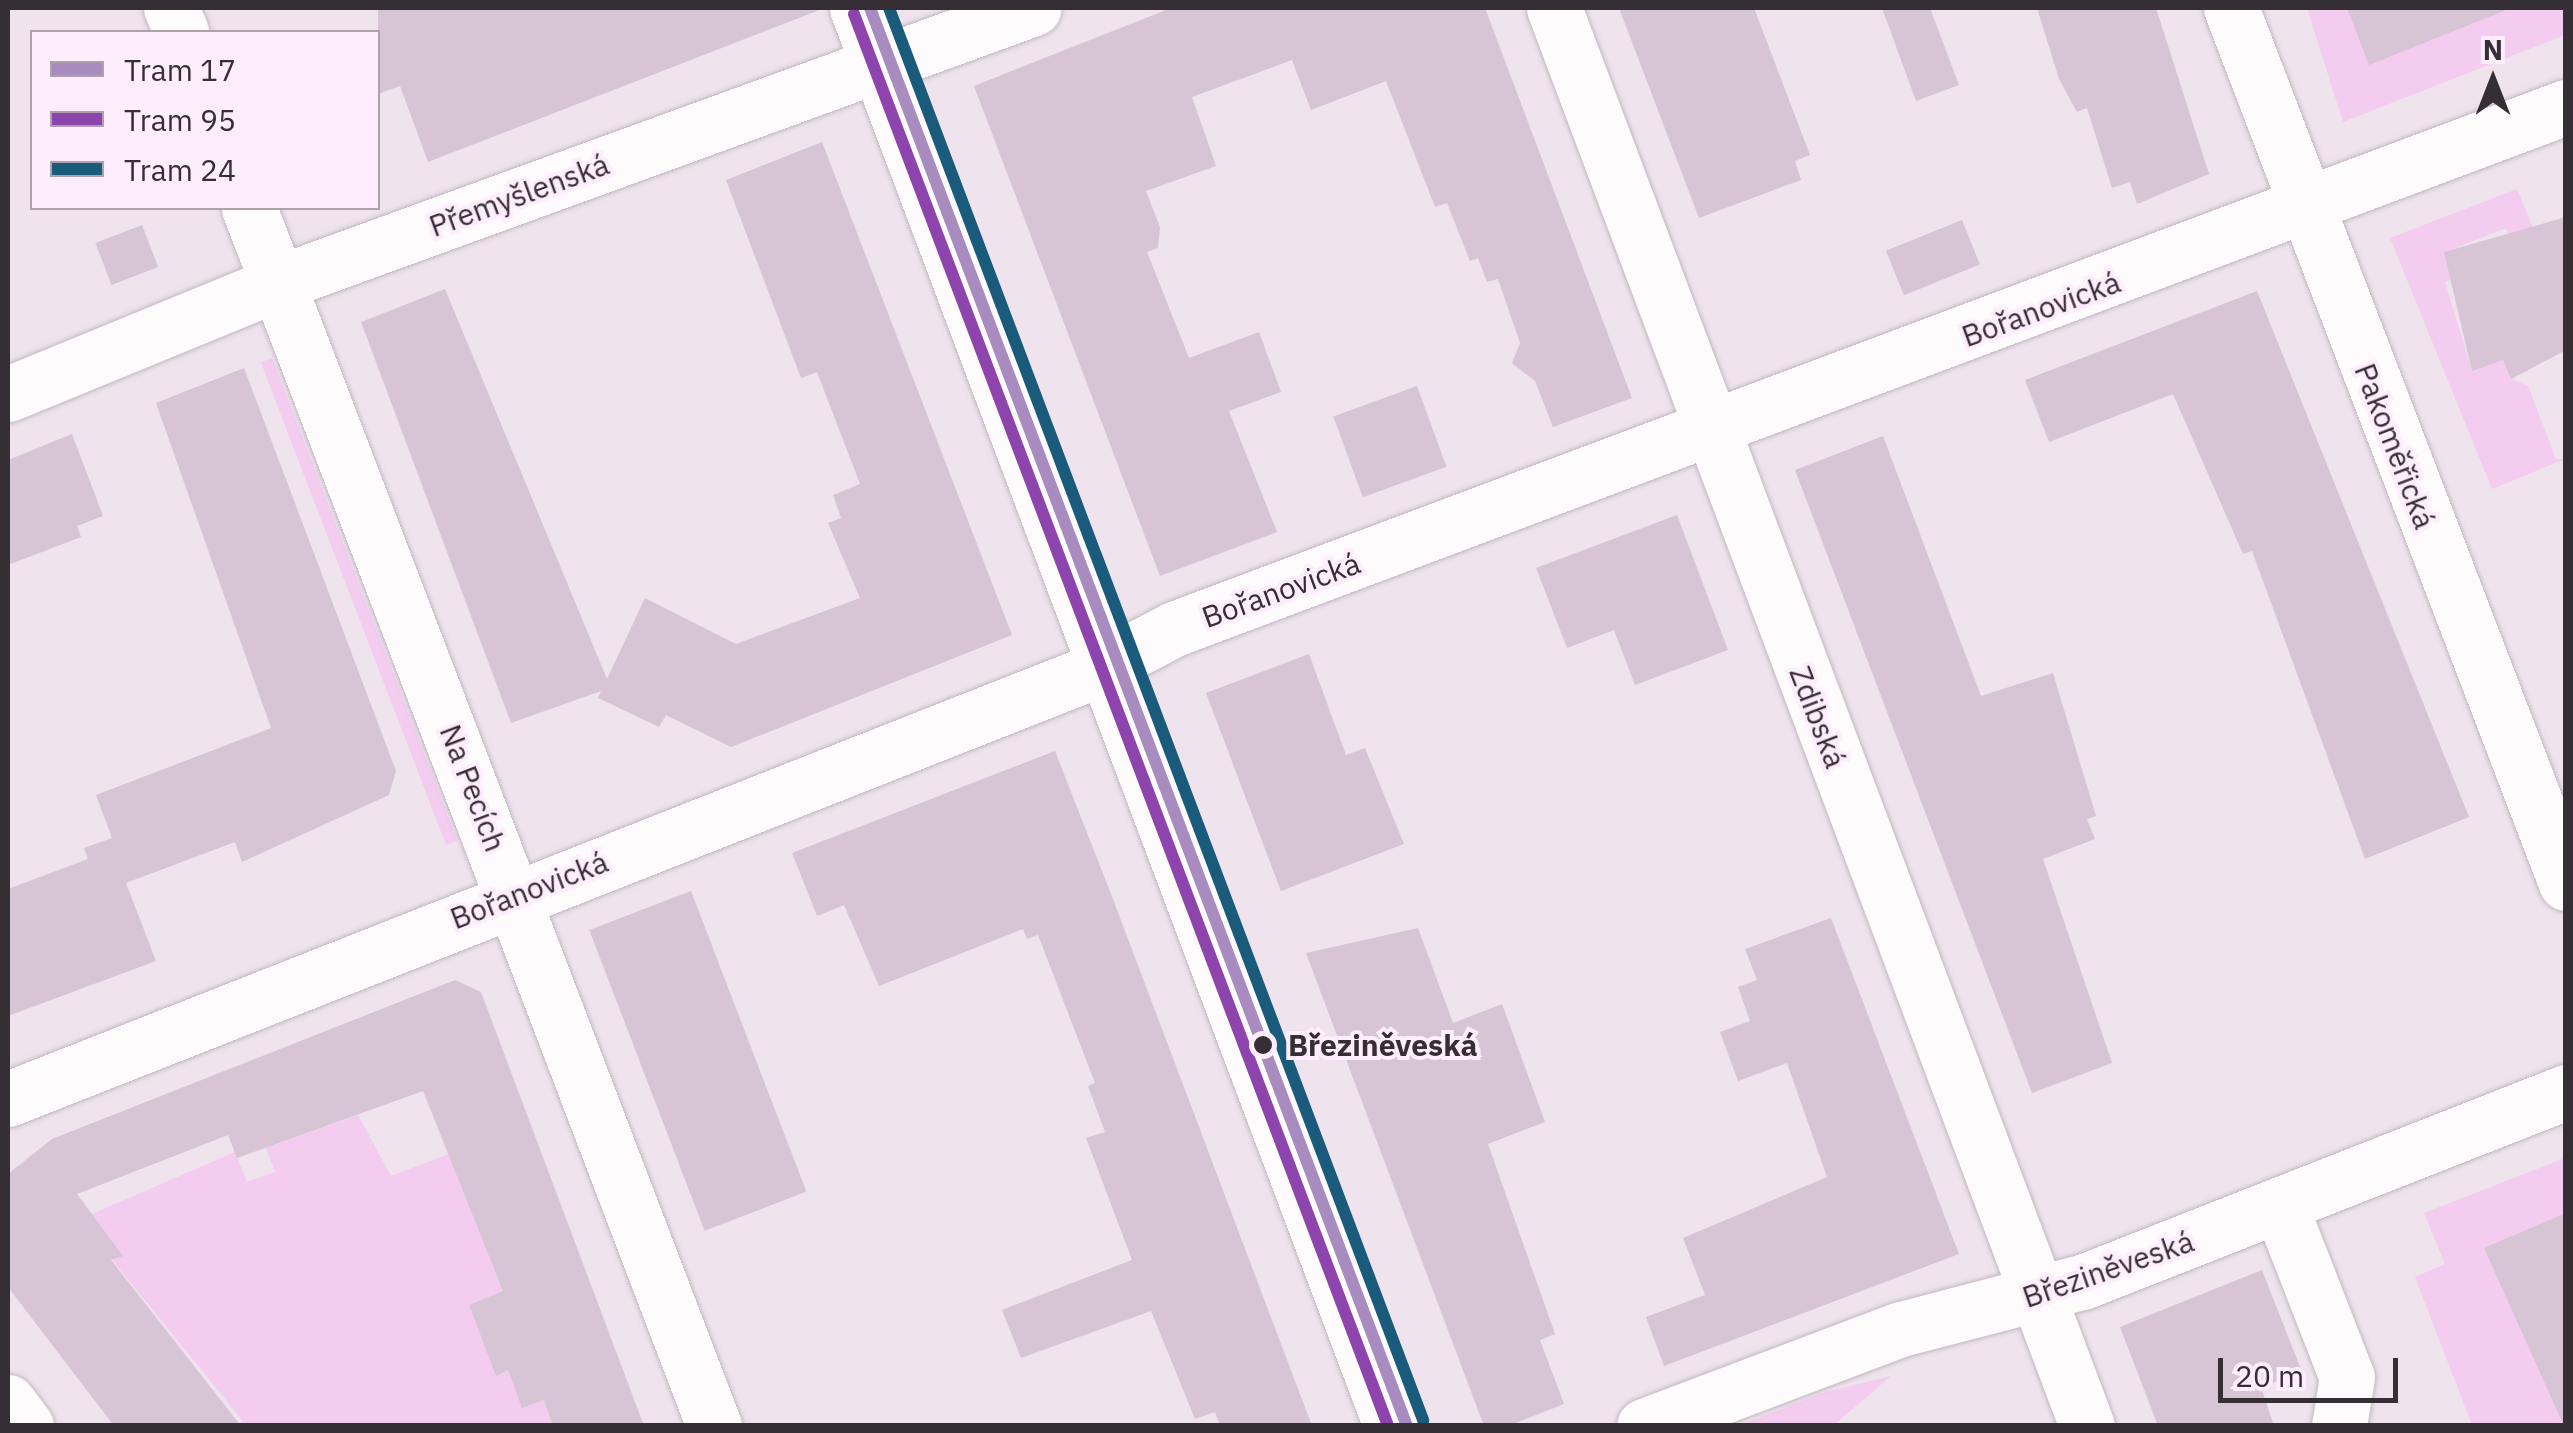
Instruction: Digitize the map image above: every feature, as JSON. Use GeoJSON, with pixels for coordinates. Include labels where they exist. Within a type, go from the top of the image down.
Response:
{"type":"FeatureCollection","features":[{"type":"Feature","properties":{"kind":"street"},"geometry":{"type":"LineString","coordinates":[[857,8],[1108,664],[1390,1426]]}},
{"type":"Feature","properties":{"kind":"street","name":"Přemyšlenská"},"geometry":{"type":"LineString","coordinates":[[8,394],[278,284],[1034,8]]}},
{"type":"Feature","properties":{"kind":"street","name":"Zdibská"},"geometry":{"type":"LineString","coordinates":[[1554,8],[1709,432],[2042,1294],[2087,1426]]}},
{"type":"Feature","properties":{"kind":"street","name":"Pakoměřická"},"geometry":{"type":"LineString","coordinates":[[2230,8],[2302,212],[2566,882]]}},
{"type":"Feature","properties":{"kind":"street","name":"Bořanovická"},"geometry":{"type":"LineString","coordinates":[[8,1099],[514,895],[1108,664],[1174,629],[2302,212],[2566,106]]}},
{"type":"Feature","properties":{"kind":"street","name":"Na Pecích"},"geometry":{"type":"LineString","coordinates":[[250,210],[714,1426]]}},
{"type":"Feature","properties":{"kind":"street","name":"Březiněveská"},"geometry":{"type":"LineString","coordinates":[[1644,1426],[1923,1324],[2042,1294],[2281,1208],[2566,1092]]}},
{"type":"Feature","properties":{"kind":"street"},"geometry":{"type":"LineString","coordinates":[[2281,1208],[2346,1378],[2338,1426]]}},
{"type":"Feature","properties":{"kind":"street"},"geometry":{"type":"LineString","coordinates":[[8,1402],[26,1426]]}},
{"type":"Feature","properties":{"kind":"shaded area"},"geometry":{"type":"Polygon","coordinates":[[[2307,8],[2565,8],[2565,35],[2343,122],[2307,8]]]}},
{"type":"Feature","properties":{"kind":"shaded area"},"geometry":{"type":"Polygon","coordinates":[[[2517,189],[2533,228],[2510,237],[2506,228],[2445,252],[2455,277],[2445,282],[2472,371],[2503,360],[2511,379],[2528,386],[2556,459],[2565,459],[2492,489],[2390,238],[2517,189]]]}},
{"type":"Feature","properties":{"kind":"shaded area"},"geometry":{"type":"Polygon","coordinates":[[[272,358],[457,841],[446,845],[261,362],[272,358]]]}},
{"type":"Feature","properties":{"kind":"shaded area"},"geometry":{"type":"Polygon","coordinates":[[[358,1115],[391,1176],[452,1153],[512,1288],[469,1305],[496,1376],[508,1370],[523,1408],[544,1400],[553,1425],[237,1425],[243,1421],[112,1260],[122,1255],[92,1214],[235,1152],[247,1182],[275,1172],[266,1148],[358,1115]]]}},
{"type":"Feature","properties":{"kind":"shaded area"},"geometry":{"type":"Polygon","coordinates":[[[2565,1158],[2565,1425],[2472,1425],[2415,1277],[2445,1264],[2424,1213],[2565,1158]]]}},
{"type":"Feature","properties":{"kind":"shaded area"},"geometry":{"type":"Polygon","coordinates":[[[1891,1376],[1834,1425],[1741,1425],[1822,1393],[1891,1376]]]}},
{"type":"Feature","properties":{"kind":"building"},"geometry":{"type":"Polygon","coordinates":[[[378,8],[817,8],[428,162],[400,86],[380,93],[378,8]]]}},
{"type":"Feature","properties":{"kind":"building"},"geometry":{"type":"Polygon","coordinates":[[[1171,8],[1485,8],[1632,398],[1553,427],[1535,381],[1512,363],[1520,343],[1498,279],[1487,282],[1478,258],[1470,261],[1447,203],[1435,207],[1386,81],[1311,110],[1292,60],[1192,97],[1216,166],[1146,191],[1160,227],[1158,248],[1147,252],[1189,358],[1259,332],[1281,392],[1229,411],[1277,532],[1160,576],[974,86],[1171,8]]]}},
{"type":"Feature","properties":{"kind":"building"},"geometry":{"type":"Polygon","coordinates":[[[1619,8],[1754,8],[1810,155],[1795,161],[1801,180],[1699,218],[1619,8]]]}},
{"type":"Feature","properties":{"kind":"building"},"geometry":{"type":"Polygon","coordinates":[[[1882,8],[1930,8],[1959,85],[1916,101],[1882,8]]]}},
{"type":"Feature","properties":{"kind":"building"},"geometry":{"type":"Polygon","coordinates":[[[2037,8],[2156,8],[2209,174],[2137,204],[2130,182],[2112,188],[2087,108],[2077,112],[2059,79],[2037,8]]]}},
{"type":"Feature","properties":{"kind":"building"},"geometry":{"type":"Polygon","coordinates":[[[2347,8],[2506,8],[2506,10],[2369,65],[2347,8]]]}},
{"type":"Feature","properties":{"kind":"building"},"geometry":{"type":"Polygon","coordinates":[[[822,142],[1012,635],[731,747],[666,715],[659,727],[598,698],[601,691],[511,723],[361,322],[445,289],[607,679],[645,598],[736,644],[860,598],[828,523],[841,518],[833,495],[860,484],[817,372],[801,378],[726,180],[822,142]]]}},
{"type":"Feature","properties":{"kind":"building"},"geometry":{"type":"Polygon","coordinates":[[[2566,217],[2566,350],[2511,379],[2503,360],[2472,371],[2444,252],[2566,217]]]}},
{"type":"Feature","properties":{"kind":"building"},"geometry":{"type":"Polygon","coordinates":[[[1962,220],[1980,265],[1904,295],[1886,251],[1962,220]]]}},
{"type":"Feature","properties":{"kind":"building"},"geometry":{"type":"Polygon","coordinates":[[[142,225],[158,267],[111,285],[95,243],[142,225]]]}},
{"type":"Feature","properties":{"kind":"building"},"geometry":{"type":"Polygon","coordinates":[[[2257,291],[2469,817],[2365,859],[2252,551],[2243,554],[2173,394],[2049,442],[2025,380],[2257,291]]]}},
{"type":"Feature","properties":{"kind":"building"},"geometry":{"type":"Polygon","coordinates":[[[244,368],[396,771],[389,795],[242,862],[235,842],[126,883],[156,961],[8,1016],[8,889],[88,859],[84,848],[112,838],[96,795],[271,728],[156,403],[244,368]]]}},
{"type":"Feature","properties":{"kind":"building"},"geometry":{"type":"Polygon","coordinates":[[[1417,386],[1446,467],[1363,497],[1333,416],[1417,386]]]}},
{"type":"Feature","properties":{"kind":"building"},"geometry":{"type":"Polygon","coordinates":[[[72,434],[103,516],[77,526],[81,537],[8,565],[8,460],[72,434]]]}},
{"type":"Feature","properties":{"kind":"building"},"geometry":{"type":"Polygon","coordinates":[[[1883,436],[1981,696],[2053,673],[2096,816],[2087,819],[2095,839],[2043,859],[2112,1063],[2032,1093],[1795,470],[1883,436]]]}},
{"type":"Feature","properties":{"kind":"building"},"geometry":{"type":"Polygon","coordinates":[[[1677,515],[1728,650],[1635,685],[1614,630],[1567,648],[1536,568],[1677,515]]]}},
{"type":"Feature","properties":{"kind":"building"},"geometry":{"type":"Polygon","coordinates":[[[1309,654],[1346,755],[1365,748],[1404,844],[1281,891],[1206,693],[1309,654]]]}},
{"type":"Feature","properties":{"kind":"building"},"geometry":{"type":"Polygon","coordinates":[[[1055,751],[1312,1426],[1220,1426],[1215,1412],[1195,1419],[1151,1311],[1021,1358],[1002,1310],[1132,1260],[1086,1138],[1105,1132],[1088,1086],[1095,1083],[1038,935],[1027,939],[1023,929],[879,986],[844,905],[817,916],[792,853],[1055,751]]]}},
{"type":"Feature","properties":{"kind":"building"},"geometry":{"type":"Polygon","coordinates":[[[691,891],[806,1192],[705,1231],[589,930],[691,891]]]}},
{"type":"Feature","properties":{"kind":"building"},"geometry":{"type":"Polygon","coordinates":[[[1831,918],[1959,1254],[1664,1366],[1646,1317],[1705,1295],[1683,1238],[1827,1177],[1787,1063],[1738,1081],[1720,1032],[1750,1021],[1738,987],[1757,980],[1745,949],[1831,918]]]}},
{"type":"Feature","properties":{"kind":"building"},"geometry":{"type":"Polygon","coordinates":[[[1418,928],[1453,1023],[1502,1004],[1545,1122],[1488,1144],[1555,1334],[1540,1340],[1564,1404],[1508,1426],[1484,1426],[1306,953],[1418,928]]]}},
{"type":"Feature","properties":{"kind":"building"},"geometry":{"type":"Polygon","coordinates":[[[455,980],[481,992],[644,1426],[553,1426],[544,1400],[522,1408],[508,1370],[496,1376],[469,1305],[503,1291],[423,1091],[237,1158],[228,1135],[77,1194],[123,1256],[111,1260],[241,1426],[114,1426],[8,1287],[8,1174],[52,1139],[455,980]]]}},
{"type":"Feature","properties":{"kind":"building"},"geometry":{"type":"Polygon","coordinates":[[[2566,1213],[2566,1426],[2564,1426],[2484,1248],[2566,1213]]]}},
{"type":"Feature","properties":{"kind":"building"},"geometry":{"type":"Polygon","coordinates":[[[2262,1270],[2302,1372],[2261,1387],[2274,1426],[2158,1426],[2120,1327],[2262,1270]]]}},
{"type":"Feature","properties":{"kind":"tram line","name":"17"},"geometry":{"type":"LineString","coordinates":[[870,8],[1407,1426]]}},
{"type":"Feature","properties":{"kind":"tram line","name":"24"},"geometry":{"type":"LineString","coordinates":[[889,8],[1423,1420]]}},
{"type":"Feature","properties":{"kind":"tram line","name":"95"},"geometry":{"type":"LineString","coordinates":[[854,14],[1388,1426]]}},
{"type":"Feature","properties":{"kind":"place","name":"Březiněveská"},"geometry":{"type":"Point","coordinates":[1263,1045]}}]}
